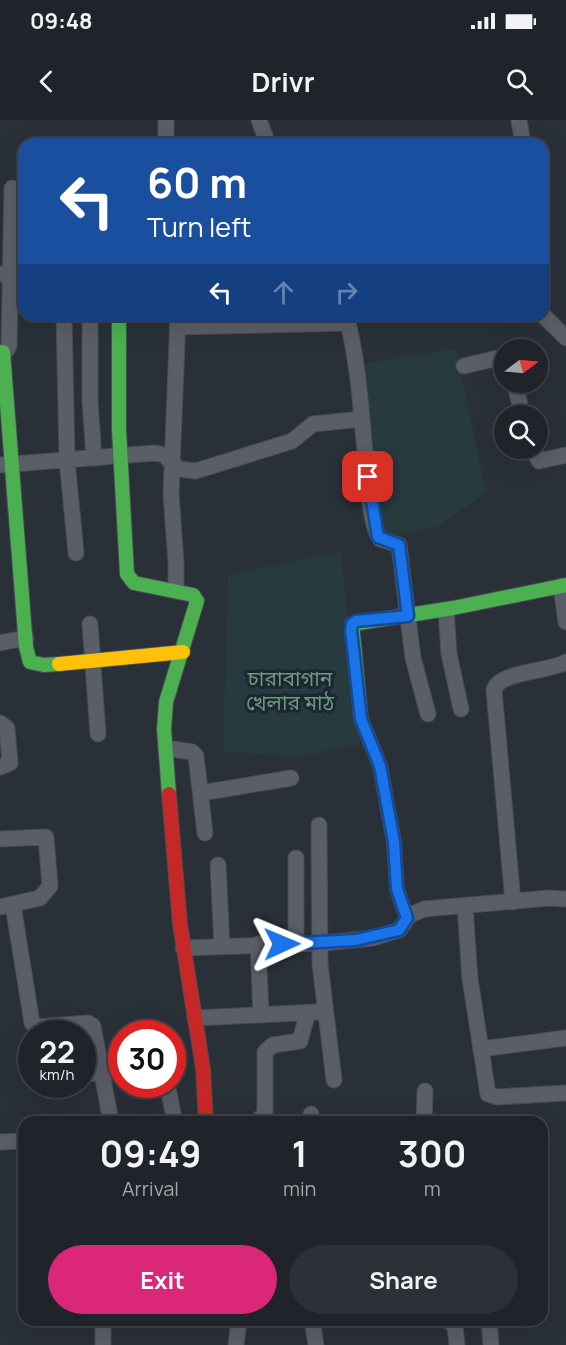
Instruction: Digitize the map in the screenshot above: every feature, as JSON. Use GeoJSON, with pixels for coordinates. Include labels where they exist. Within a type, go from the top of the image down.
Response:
{"type":"FeatureCollection","features":[{"type":"Feature","properties":{"kind":"street"},"geometry":{"type":"LineString","coordinates":[[166,120],[166,138]]}},
{"type":"Feature","properties":{"kind":"street"},"geometry":{"type":"LineString","coordinates":[[259,120],[266,138]]}},
{"type":"Feature","properties":{"kind":"street"},"geometry":{"type":"LineString","coordinates":[[519,120],[522,138]]}},
{"type":"Feature","properties":{"kind":"street"},"geometry":{"type":"LineString","coordinates":[[12,188],[9,346],[2,353],[6,465],[26,638],[33,664],[183,652]]}},
{"type":"Feature","properties":{"kind":"street"},"geometry":{"type":"LineString","coordinates":[[64,321],[67,460],[76,553]]}},
{"type":"Feature","properties":{"kind":"street"},"geometry":{"type":"LineString","coordinates":[[90,321],[90,402],[94,458]]}},
{"type":"Feature","properties":{"kind":"street"},"geometry":{"type":"LineString","coordinates":[[119,321],[121,456],[127,576],[134,582],[194,595],[197,601],[183,652],[165,702],[166,748],[183,948],[203,1069],[206,1116]]}},
{"type":"Feature","properties":{"kind":"street"},"geometry":{"type":"LineString","coordinates":[[176,591],[171,462],[178,321]]}},
{"type":"Feature","properties":{"kind":"street"},"geometry":{"type":"LineString","coordinates":[[347,321],[377,532],[380,539],[399,545],[416,676],[428,714]]}},
{"type":"Feature","properties":{"kind":"street"},"geometry":{"type":"LineString","coordinates":[[549,321],[566,338]]}},
{"type":"Feature","properties":{"kind":"street"},"geometry":{"type":"LineString","coordinates":[[464,366],[494,359]]}},
{"type":"Feature","properties":{"kind":"street"},"geometry":{"type":"LineString","coordinates":[[6,465],[158,453],[179,469],[196,471],[292,441],[313,424],[362,418]]}},
{"type":"Feature","properties":{"kind":"street"},"geometry":{"type":"LineString","coordinates":[[548,459],[566,455]]}},
{"type":"Feature","properties":{"kind":"street"},"geometry":{"type":"LineString","coordinates":[[407,918],[397,889],[394,842],[380,766],[361,719],[351,626],[356,621],[446,610],[564,585],[566,622]]}},
{"type":"Feature","properties":{"kind":"street"},"geometry":{"type":"LineString","coordinates":[[446,610],[449,654],[461,709]]}},
{"type":"Feature","properties":{"kind":"street"},"geometry":{"type":"LineString","coordinates":[[90,624],[98,734]]}},
{"type":"Feature","properties":{"kind":"street"},"geometry":{"type":"LineString","coordinates":[[0,643],[26,638]]}},
{"type":"Feature","properties":{"kind":"street"},"geometry":{"type":"LineString","coordinates":[[513,902],[494,690],[502,679],[549,669],[566,662]]}},
{"type":"Feature","properties":{"kind":"street"},"geometry":{"type":"LineString","coordinates":[[0,723],[7,728],[11,757],[10,763],[0,767]]}},
{"type":"Feature","properties":{"kind":"street"},"geometry":{"type":"LineString","coordinates":[[166,748],[195,754],[205,833]]}},
{"type":"Feature","properties":{"kind":"street"},"geometry":{"type":"LineString","coordinates":[[201,794],[291,778]]}},
{"type":"Feature","properties":{"kind":"street"},"geometry":{"type":"LineString","coordinates":[[319,825],[319,943],[334,1080]]}},
{"type":"Feature","properties":{"kind":"street"},"geometry":{"type":"LineString","coordinates":[[0,839],[46,837],[50,886],[48,891],[40,898],[6,906],[32,1023],[37,1028],[91,1024],[96,1030],[110,1116]]}},
{"type":"Feature","properties":{"kind":"street"},"geometry":{"type":"LineString","coordinates":[[296,858],[296,943]]}},
{"type":"Feature","properties":{"kind":"street"},"geometry":{"type":"LineString","coordinates":[[218,865],[222,946]]}},
{"type":"Feature","properties":{"kind":"street"},"geometry":{"type":"LineString","coordinates":[[183,948],[319,943],[393,933],[399,930],[407,918],[424,909],[549,898],[566,899]]}},
{"type":"Feature","properties":{"kind":"street"},"geometry":{"type":"LineString","coordinates":[[465,907],[470,979],[486,1089],[491,1096],[566,1093]]}},
{"type":"Feature","properties":{"kind":"street"},"geometry":{"type":"LineString","coordinates":[[258,944],[261,1015]]}},
{"type":"Feature","properties":{"kind":"street"},"geometry":{"type":"LineString","coordinates":[[195,1018],[327,1011]]}},
{"type":"Feature","properties":{"kind":"street"},"geometry":{"type":"LineString","coordinates":[[263,1116],[265,1113],[265,1052],[273,1045],[300,1041],[308,1012]]}},
{"type":"Feature","properties":{"kind":"street"},"geometry":{"type":"LineString","coordinates":[[481,1049],[566,1038]]}},
{"type":"Feature","properties":{"kind":"street"},"geometry":{"type":"LineString","coordinates":[[96,1074],[108,1073]]}},
{"type":"Feature","properties":{"kind":"street"},"geometry":{"type":"LineString","coordinates":[[424,1116],[425,1090]]}},
{"type":"Feature","properties":{"kind":"street"},"geometry":{"type":"LineString","coordinates":[[170,1098],[174,1116]]}},
{"type":"Feature","properties":{"kind":"street"},"geometry":{"type":"LineString","coordinates":[[0,1142],[18,1141]]}},
{"type":"Feature","properties":{"kind":"street"},"geometry":{"type":"LineString","coordinates":[[103,1326],[103,1345]]}},
{"type":"Feature","properties":{"kind":"street"},"geometry":{"type":"LineString","coordinates":[[236,1345],[238,1326]]}},
{"type":"Feature","properties":{"kind":"street"},"geometry":{"type":"LineString","coordinates":[[313,1326],[316,1345]]}},
{"type":"Feature","properties":{"kind":"street"},"geometry":{"type":"LineString","coordinates":[[455,1326],[458,1345]]}},
{"type":"Feature","properties":{"kind":"street"},"geometry":{"type":"LineString","coordinates":[[489,1326],[490,1345]]}},
{"type":"Feature","properties":{"kind":"green space"},"geometry":{"type":"Polygon","coordinates":[[[456,349],[486,492],[438,527],[383,537],[367,404],[365,363],[456,349]]]}},
{"type":"Feature","properties":{"kind":"green space","name":"চারাবাগান খেলার মাঠ"},"geometry":{"type":"Polygon","coordinates":[[[341,552],[361,744],[296,757],[223,751],[228,575],[341,552]]]}},
{"type":"Feature","properties":{"kind":"traffic: fast"},"geometry":{"type":"LineString","coordinates":[[119,321],[119,430],[127,574],[134,583],[193,595],[197,601],[166,702],[164,729],[169,794]]}},
{"type":"Feature","properties":{"kind":"traffic: fast"},"geometry":{"type":"LineString","coordinates":[[3,352],[26,647],[30,662],[44,665],[59,664]]}},
{"type":"Feature","properties":{"kind":"traffic: fast"},"geometry":{"type":"LineString","coordinates":[[407,918],[397,889],[394,842],[380,766],[361,719],[352,624],[453,608],[566,585]]}},
{"type":"Feature","properties":{"kind":"traffic: slow"},"geometry":{"type":"LineString","coordinates":[[59,664],[183,652]]}},
{"type":"Feature","properties":{"kind":"traffic: jam"},"geometry":{"type":"LineString","coordinates":[[169,794],[180,924],[203,1069],[206,1116]]}},
{"type":"Feature","properties":{"kind":"route"},"geometry":{"type":"LineString","coordinates":[[282,944],[373,938],[399,930],[407,918],[397,889],[394,842],[380,766],[361,719],[351,630],[352,624],[356,621],[408,616],[399,545],[378,537],[368,477]]}}]}
